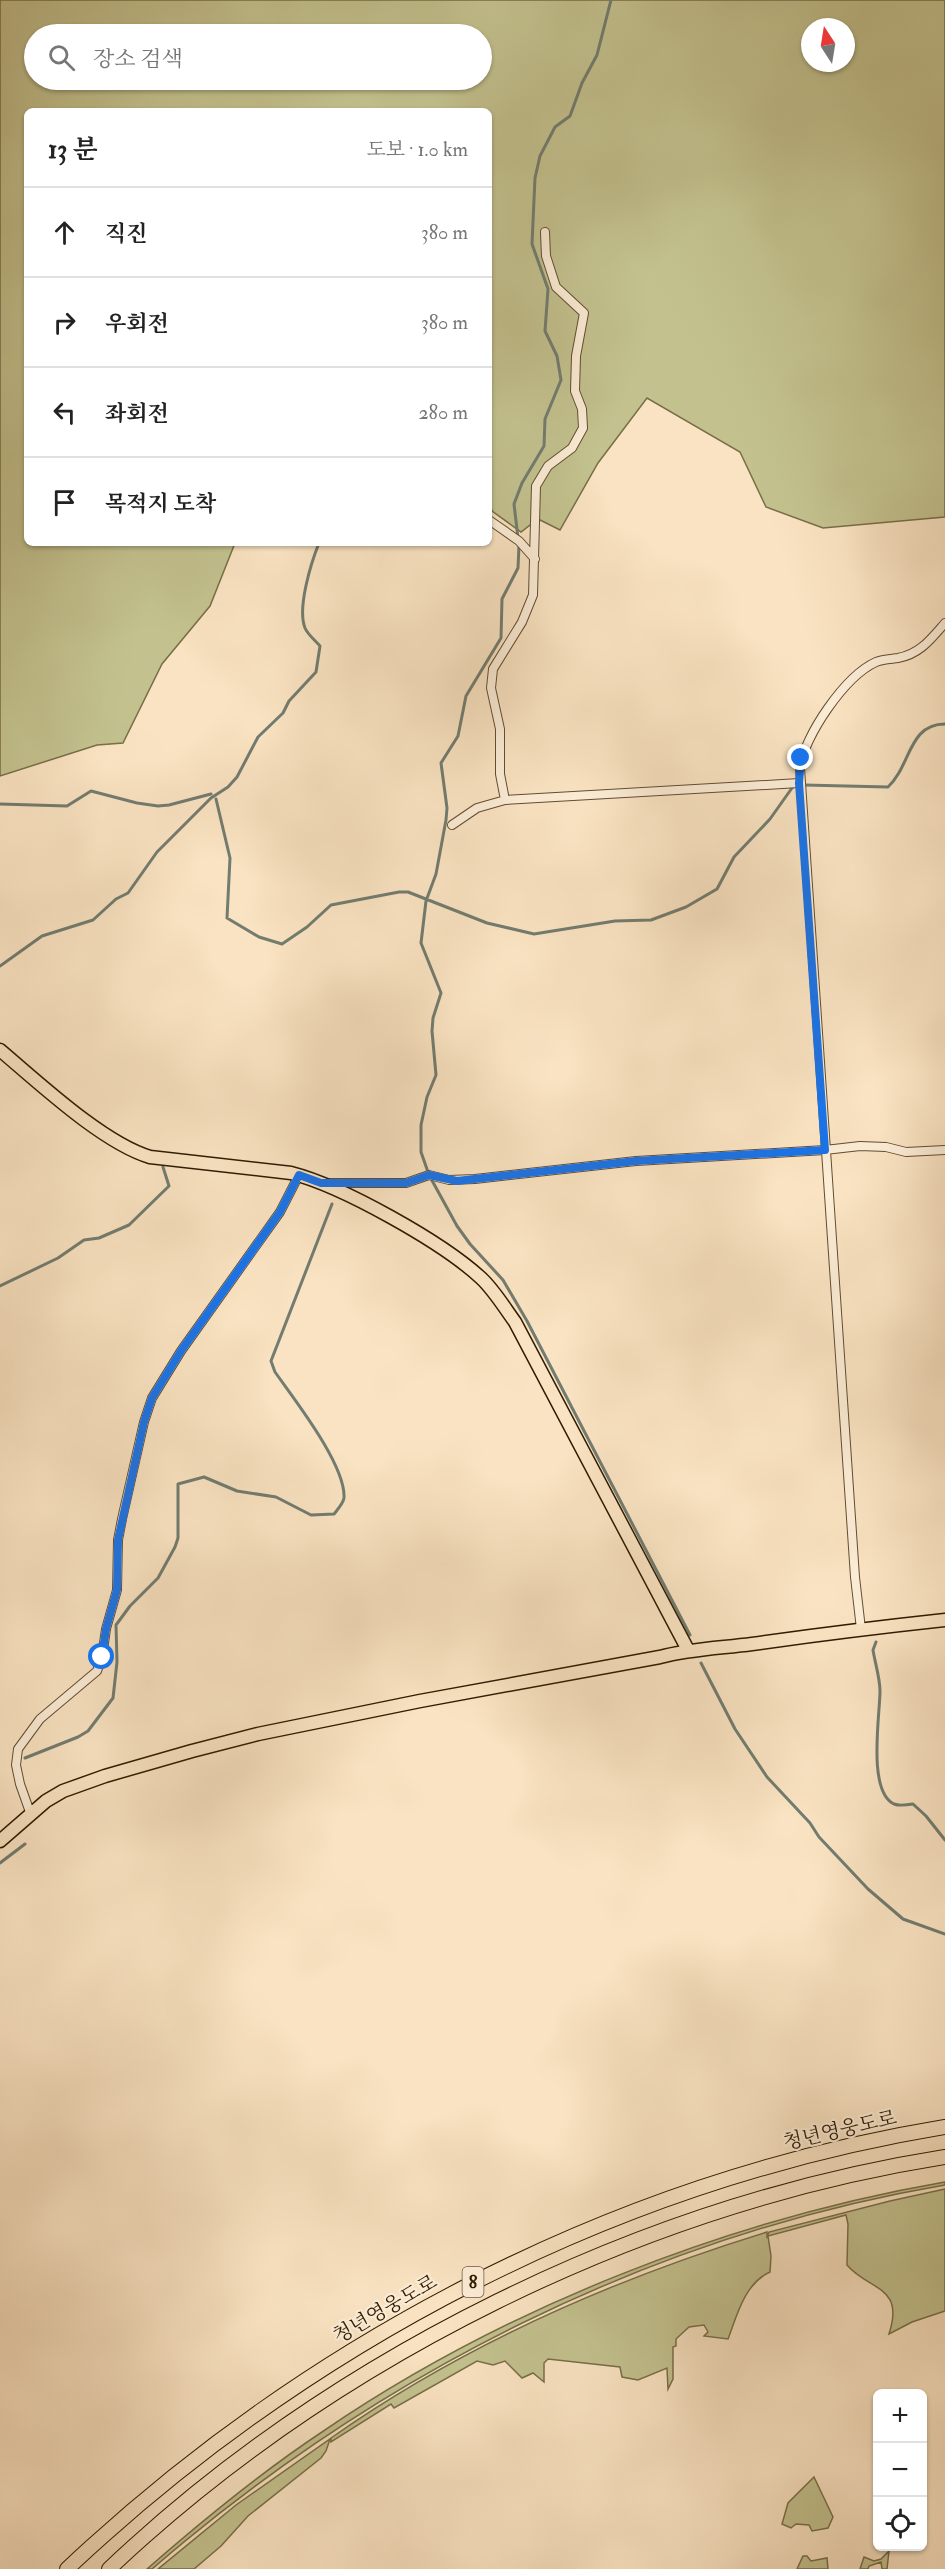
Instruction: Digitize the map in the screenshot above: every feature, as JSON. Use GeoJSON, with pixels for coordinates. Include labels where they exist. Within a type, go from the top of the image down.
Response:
{"type":"FeatureCollection","features":[{"type":"Feature","properties":{"kind":"highway","name":"청년영웅도로"},"geometry":{"type":"LineString","coordinates":[[67,2569],[162,2485],[285,2392],[418,2311],[487,2275],[558,2242],[704,2187],[854,2145],[945,2127]]}},
{"type":"Feature","properties":{"kind":"highway","name":"8"},"geometry":{"type":"LineString","coordinates":[[109,2569],[180,2507],[302,2416],[432,2336],[500,2300],[600,2256],[712,2214],[860,2174],[945,2157]]}},
{"type":"Feature","properties":{"kind":"main road"},"geometry":{"type":"LineString","coordinates":[[2,1056],[115,1142],[139,1154],[162,1159],[230,1165],[299,1175],[321,1183],[438,1247],[482,1279],[502,1304],[521,1334],[688,1650]]}},
{"type":"Feature","properties":{"kind":"main road"},"geometry":{"type":"LineString","coordinates":[[0,1841],[54,1796],[74,1786],[224,1742],[420,1701],[688,1650],[945,1620]]}},
{"type":"Feature","properties":{"kind":"street"},"geometry":{"type":"LineString","coordinates":[[505,800],[500,774],[500,729],[491,678],[493,669],[507,649],[528,610],[533,595],[536,486],[548,466],[572,448],[578,439],[584,420],[575,392],[576,356],[584,313],[556,287],[546,256],[545,232]]}},
{"type":"Feature","properties":{"kind":"street"},"geometry":{"type":"LineString","coordinates":[[492,522],[519,541],[535,559]]}},
{"type":"Feature","properties":{"kind":"street"},"geometry":{"type":"LineString","coordinates":[[861,1629],[799,783],[801,758],[822,718],[841,692],[877,662],[917,652],[945,623]]}},
{"type":"Feature","properties":{"kind":"street"},"geometry":{"type":"LineString","coordinates":[[452,825],[477,808],[505,800],[799,783]]}},
{"type":"Feature","properties":{"kind":"street"},"geometry":{"type":"LineString","coordinates":[[321,1183],[406,1183],[429,1175],[457,1181],[636,1161],[860,1146],[906,1152],[945,1150]]}},
{"type":"Feature","properties":{"kind":"street"},"geometry":{"type":"LineString","coordinates":[[31,1815],[16,1765],[18,1749],[40,1719],[97,1671],[117,1590],[118,1540],[144,1422],[152,1398],[181,1351],[280,1212],[299,1175]]}},
{"type":"Feature","properties":{"kind":"shaded area"},"geometry":{"type":"Polygon","coordinates":[[[0,0],[945,0],[945,517],[823,528],[766,507],[740,452],[647,398],[598,463],[560,530],[538,519],[521,532],[492,511],[492,108],[24,108],[24,546],[234,546],[210,606],[162,664],[123,743],[97,745],[0,776],[0,0]]]}},
{"type":"Feature","properties":{"kind":"shaded area"},"geometry":{"type":"Polygon","coordinates":[[[945,2182],[945,2185],[836,2208],[729,2239],[624,2277],[522,2323],[424,2375],[329,2434],[238,2499],[152,2569],[147,2569],[232,2498],[322,2432],[392,2387],[465,2346],[542,2308],[621,2274],[782,2219],[864,2198],[945,2182]]]}},
{"type":"Feature","properties":{"kind":"shaded area"},"geometry":{"type":"Polygon","coordinates":[[[945,2189],[945,2311],[912,2322],[889,2334],[893,2318],[889,2297],[847,2265],[848,2224],[846,2215],[768,2236],[771,2256],[770,2272],[761,2277],[748,2292],[728,2339],[704,2336],[708,2332],[704,2325],[689,2327],[676,2339],[676,2346],[673,2347],[673,2379],[668,2389],[667,2368],[638,2380],[622,2377],[620,2367],[548,2359],[544,2363],[544,2382],[533,2373],[522,2378],[505,2361],[493,2365],[477,2361],[394,2408],[391,2404],[331,2442],[331,2438],[381,2404],[433,2373],[487,2344],[597,2293],[767,2232],[767,2238],[769,2232],[945,2189]]]}},
{"type":"Feature","properties":{"kind":"shaded area"},"geometry":{"type":"Polygon","coordinates":[[[330,2439],[321,2458],[248,2516],[221,2546],[194,2569],[158,2569],[236,2505],[330,2439]]]}},
{"type":"Feature","properties":{"kind":"shaded area"},"geometry":{"type":"Polygon","coordinates":[[[814,2477],[833,2517],[828,2528],[812,2531],[809,2525],[796,2524],[791,2528],[782,2524],[788,2503],[814,2477]]]}},
{"type":"Feature","properties":{"kind":"shaded area"},"geometry":{"type":"Polygon","coordinates":[[[889,2551],[887,2569],[882,2569],[881,2562],[869,2566],[868,2569],[860,2569],[864,2557],[874,2561],[881,2559],[889,2551]]]}},
{"type":"Feature","properties":{"kind":"shaded area"},"geometry":{"type":"Polygon","coordinates":[[[803,2556],[807,2556],[811,2561],[827,2558],[828,2569],[797,2569],[803,2556]]]}},
{"type":"Feature","properties":{"kind":"waterway"},"geometry":{"type":"LineString","coordinates":[[518,538],[514,504],[522,483],[544,446],[545,419],[561,380],[557,356],[545,331],[548,289],[532,244],[535,178],[540,156],[555,127],[570,116],[582,83],[597,55],[611,0]]}},
{"type":"Feature","properties":{"kind":"waterway"},"geometry":{"type":"LineString","coordinates":[[519,545],[518,568],[502,599],[501,638],[466,696],[458,736],[441,763],[447,808],[446,820],[436,874],[426,901],[421,943],[441,993],[433,1018],[432,1031],[436,1075],[427,1097],[421,1125],[421,1152],[429,1175],[457,1226],[503,1280],[527,1321],[690,1635]]}},
{"type":"Feature","properties":{"kind":"waterway"},"geometry":{"type":"LineString","coordinates":[[0,966],[42,936],[93,920],[116,899],[128,893],[157,852],[211,798],[228,787],[237,777],[258,737],[283,713],[289,701],[316,672],[320,646],[305,628],[303,609],[309,573],[318,546]]}},
{"type":"Feature","properties":{"kind":"waterway"},"geometry":{"type":"LineString","coordinates":[[804,785],[888,787],[896,778],[917,738],[933,726],[945,724]]}},
{"type":"Feature","properties":{"kind":"waterway"},"geometry":{"type":"LineString","coordinates":[[216,799],[230,858],[227,918],[259,937],[282,944],[307,927],[331,905],[399,892],[408,892],[487,923],[534,934],[615,921],[651,920],[686,907],[717,889],[734,857],[770,819],[792,788]]}},
{"type":"Feature","properties":{"kind":"waterway"},"geometry":{"type":"LineString","coordinates":[[0,804],[67,806],[91,791],[158,806],[211,794]]}},
{"type":"Feature","properties":{"kind":"waterway"},"geometry":{"type":"LineString","coordinates":[[0,1286],[58,1258],[84,1240],[99,1238],[129,1225],[169,1186],[163,1167]]}},
{"type":"Feature","properties":{"kind":"waterway"},"geometry":{"type":"LineString","coordinates":[[25,1758],[88,1731],[113,1698],[117,1662],[116,1625],[130,1606],[158,1578],[175,1547],[178,1538],[178,1484],[204,1477],[237,1491],[276,1497],[311,1515],[334,1514],[342,1502],[344,1498],[342,1484],[337,1468],[306,1415],[275,1372],[271,1361],[332,1204]]}},
{"type":"Feature","properties":{"kind":"waterway"},"geometry":{"type":"LineString","coordinates":[[876,1642],[873,1650],[880,1686],[877,1752],[880,1784],[886,1796],[894,1804],[913,1804],[945,1840]]}},
{"type":"Feature","properties":{"kind":"waterway"},"geometry":{"type":"LineString","coordinates":[[701,1663],[735,1729],[767,1777],[810,1823],[819,1837],[868,1889],[903,1919],[945,1934]]}},
{"type":"Feature","properties":{"kind":"waterway"},"geometry":{"type":"LineString","coordinates":[[0,1863],[25,1844]]}},
{"type":"Feature","properties":{"kind":"route"},"geometry":{"type":"LineString","coordinates":[[102,1657],[106,1629],[117,1590],[118,1540],[144,1422],[152,1398],[170,1366],[280,1212],[299,1175],[321,1183],[406,1183],[429,1175],[457,1181],[636,1161],[825,1150],[799,783],[801,758]]}}]}
